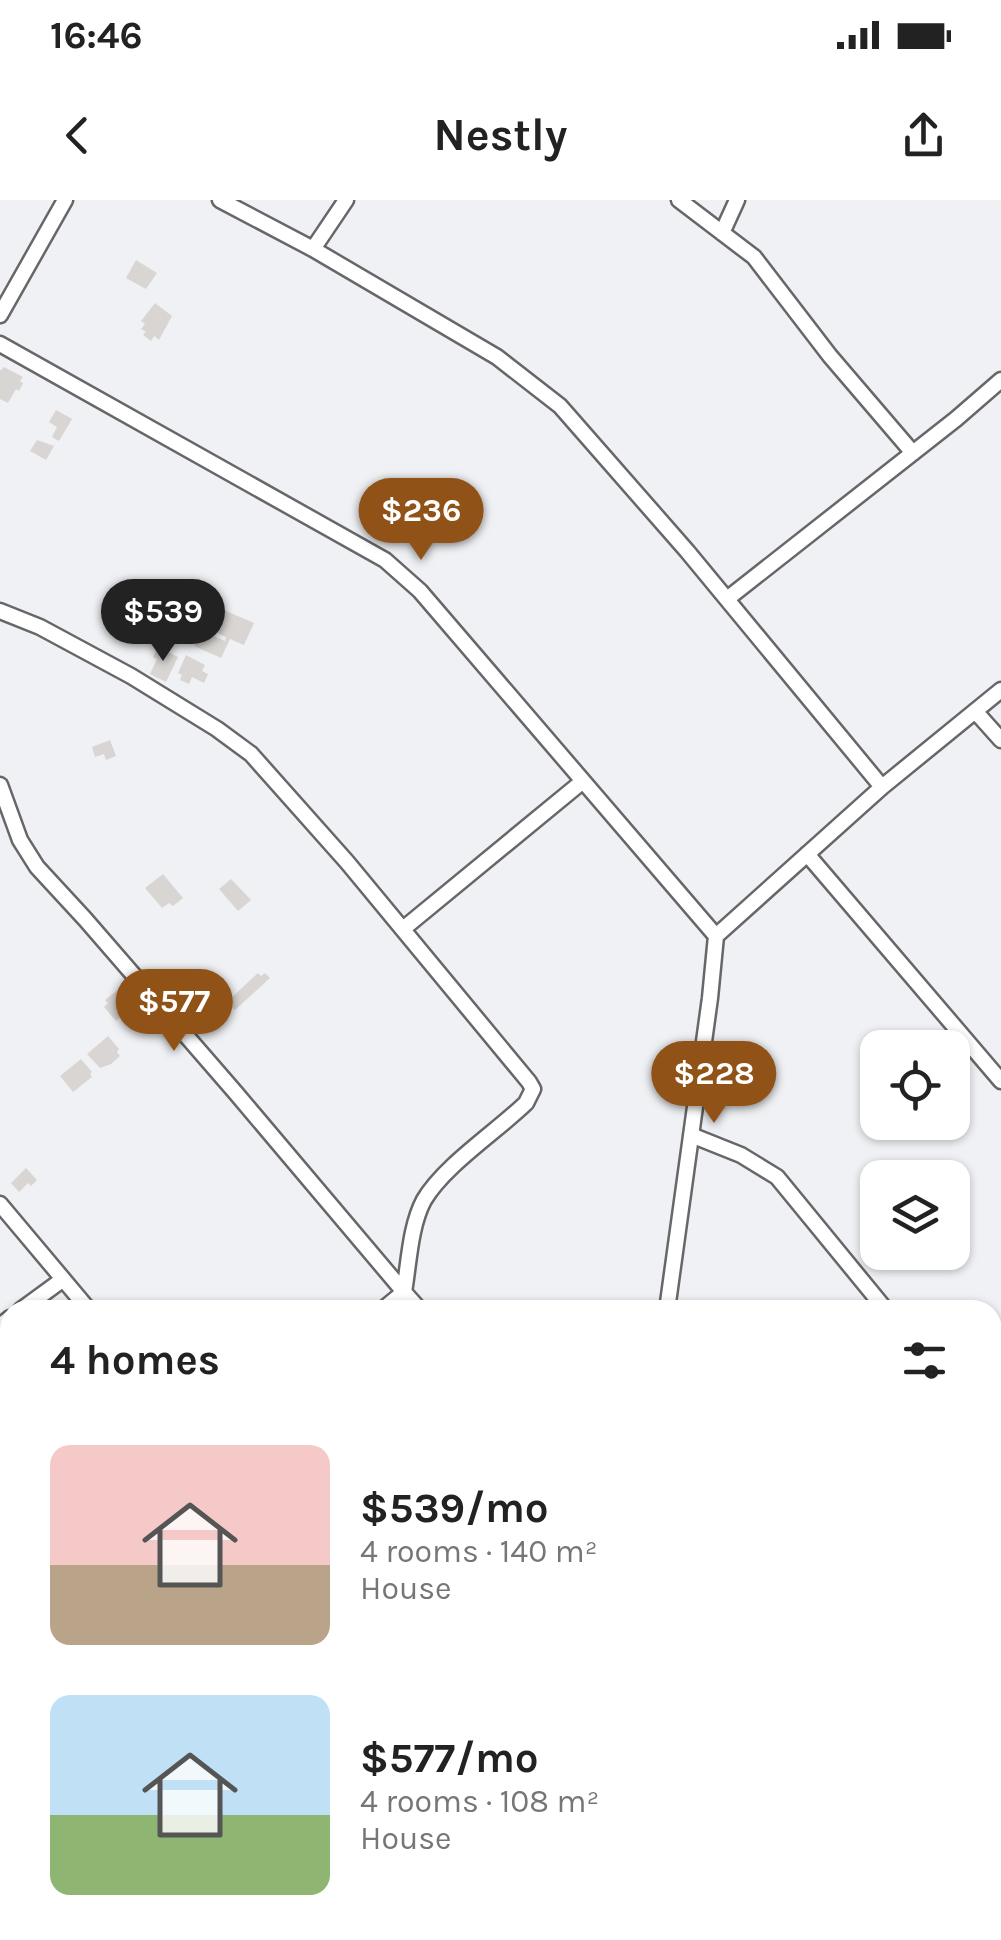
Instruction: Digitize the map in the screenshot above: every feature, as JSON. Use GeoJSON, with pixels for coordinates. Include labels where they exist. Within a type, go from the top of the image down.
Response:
{"type":"FeatureCollection","features":[{"type":"Feature","properties":{"kind":"street"},"geometry":{"type":"LineString","coordinates":[[0,315],[65,200]]}},
{"type":"Feature","properties":{"kind":"street"},"geometry":{"type":"LineString","coordinates":[[220,200],[313,249],[497,357],[560,406],[882,787]]}},
{"type":"Feature","properties":{"kind":"street"},"geometry":{"type":"LineString","coordinates":[[313,249],[346,200]]}},
{"type":"Feature","properties":{"kind":"street"},"geometry":{"type":"LineString","coordinates":[[679,200],[754,257],[830,356],[913,453]]}},
{"type":"Feature","properties":{"kind":"street"},"geometry":{"type":"LineString","coordinates":[[722,233],[737,200]]}},
{"type":"Feature","properties":{"kind":"street"},"geometry":{"type":"LineString","coordinates":[[0,344],[385,560],[420,591],[716,936]]}},
{"type":"Feature","properties":{"kind":"street"},"geometry":{"type":"LineString","coordinates":[[727,599],[1001,380]]}},
{"type":"Feature","properties":{"kind":"street"},"geometry":{"type":"LineString","coordinates":[[0,611],[40,627],[131,676],[251,754],[347,862],[533,1089],[526,1104],[446,1173],[424,1200],[416,1222],[404,1292],[394,1300]]}},
{"type":"Feature","properties":{"kind":"street"},"geometry":{"type":"LineString","coordinates":[[668,1300],[716,936],[882,787],[1001,690]]}},
{"type":"Feature","properties":{"kind":"street"},"geometry":{"type":"LineString","coordinates":[[975,711],[1001,740]]}},
{"type":"Feature","properties":{"kind":"street"},"geometry":{"type":"LineString","coordinates":[[403,930],[583,781]]}},
{"type":"Feature","properties":{"kind":"street"},"geometry":{"type":"LineString","coordinates":[[0,785],[20,840],[37,867],[411,1300]]}},
{"type":"Feature","properties":{"kind":"street"},"geometry":{"type":"LineString","coordinates":[[808,854],[1001,1081]]}},
{"type":"Feature","properties":{"kind":"street"},"geometry":{"type":"LineString","coordinates":[[691,1135],[741,1155],[777,1177],[878,1300]]}},
{"type":"Feature","properties":{"kind":"street"},"geometry":{"type":"LineString","coordinates":[[0,1204],[80,1300]]}},
{"type":"Feature","properties":{"kind":"street"},"geometry":{"type":"LineString","coordinates":[[35,1300],[62,1280]]}},
{"type":"Feature","properties":{"kind":"building"},"geometry":{"type":"Polygon","coordinates":[[[136,260],[157,273],[146,289],[126,278],[136,260]]]}},
{"type":"Feature","properties":{"kind":"building"},"geometry":{"type":"Polygon","coordinates":[[[155,303],[172,316],[159,340],[154,336],[151,341],[143,335],[146,332],[141,329],[145,324],[141,321],[155,303]]]}},
{"type":"Feature","properties":{"kind":"building"},"geometry":{"type":"Polygon","coordinates":[[[4,367],[23,377],[19,391],[16,389],[8,403],[0,399],[0,371],[4,367]]]}},
{"type":"Feature","properties":{"kind":"building"},"geometry":{"type":"Polygon","coordinates":[[[56,410],[72,419],[59,441],[52,437],[57,427],[49,422],[56,410]]]}},
{"type":"Feature","properties":{"kind":"building"},"geometry":{"type":"Polygon","coordinates":[[[37,440],[54,446],[46,460],[30,451],[37,440]]]}},
{"type":"Feature","properties":{"kind":"building"},"geometry":{"type":"Polygon","coordinates":[[[212,605],[254,623],[244,645],[230,639],[221,658],[194,646],[201,630],[225,641],[226,637],[203,626],[212,605]]]}},
{"type":"Feature","properties":{"kind":"building"},"geometry":{"type":"Polygon","coordinates":[[[158,647],[178,657],[166,682],[150,674],[158,647]]]}},
{"type":"Feature","properties":{"kind":"building"},"geometry":{"type":"Polygon","coordinates":[[[186,655],[205,665],[202,671],[208,674],[204,683],[192,677],[189,684],[180,680],[182,675],[178,673],[186,655]]]}},
{"type":"Feature","properties":{"kind":"building"},"geometry":{"type":"Polygon","coordinates":[[[110,740],[116,756],[106,760],[104,754],[95,757],[92,747],[110,740]]]}},
{"type":"Feature","properties":{"kind":"building"},"geometry":{"type":"Polygon","coordinates":[[[163,874],[183,898],[162,908],[145,888],[163,874]]]}},
{"type":"Feature","properties":{"kind":"building"},"geometry":{"type":"Polygon","coordinates":[[[231,879],[251,900],[238,911],[219,889],[231,879]]]}},
{"type":"Feature","properties":{"kind":"building"},"geometry":{"type":"Polygon","coordinates":[[[258,973],[270,978],[235,1010],[227,1002],[258,973]]]}},
{"type":"Feature","properties":{"kind":"building"},"geometry":{"type":"Polygon","coordinates":[[[124,985],[138,1002],[116,1021],[104,1007],[108,1003],[105,1000],[124,985]]]}},
{"type":"Feature","properties":{"kind":"building"},"geometry":{"type":"Polygon","coordinates":[[[108,1036],[120,1056],[100,1068],[87,1054],[108,1036]]]}},
{"type":"Feature","properties":{"kind":"building"},"geometry":{"type":"Polygon","coordinates":[[[81,1059],[92,1077],[73,1092],[60,1076],[81,1059]]]}},
{"type":"Feature","properties":{"kind":"building"},"geometry":{"type":"Polygon","coordinates":[[[26,1168],[37,1180],[19,1192],[11,1183],[26,1168]]]}}]}
